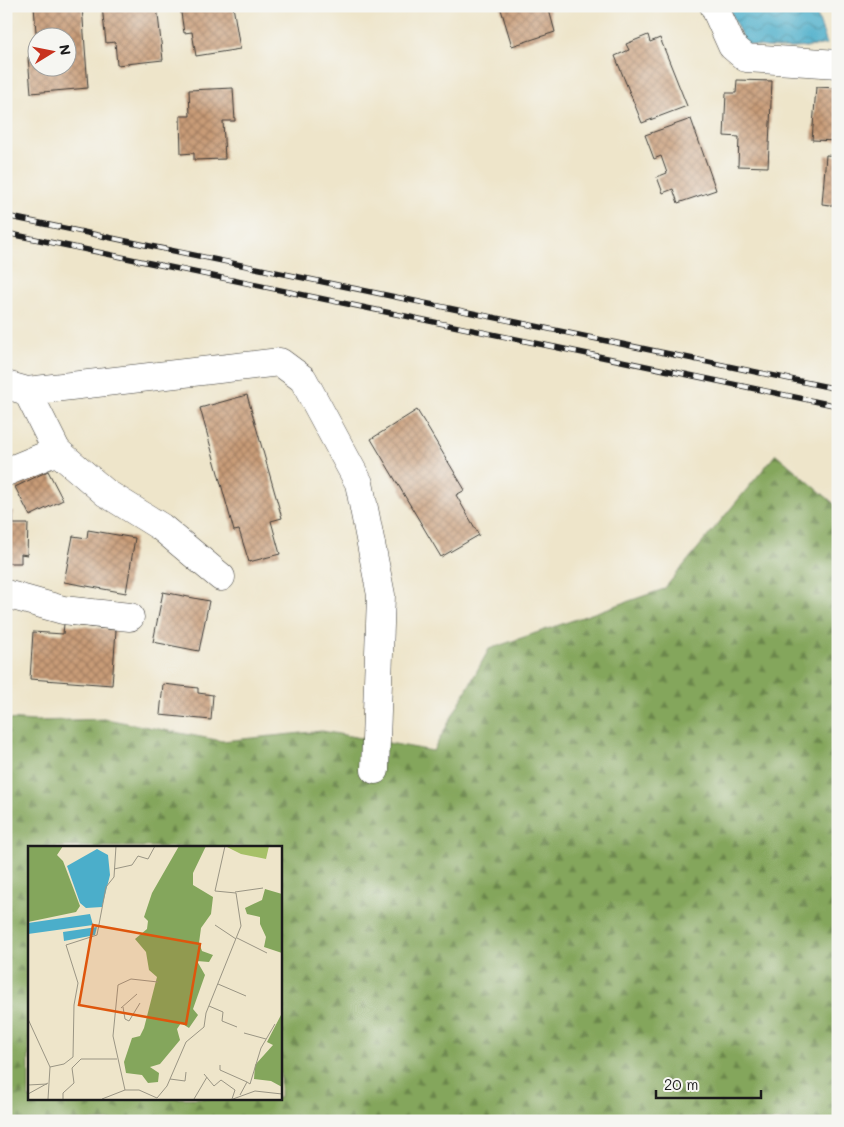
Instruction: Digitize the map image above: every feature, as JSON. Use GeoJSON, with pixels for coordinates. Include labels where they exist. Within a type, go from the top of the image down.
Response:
{"type":"FeatureCollection","features":[{"type":"Feature","properties":{"kind":"street"},"geometry":{"type":"LineString","coordinates":[[714,6],[732,46],[746,58],[838,64]]}},
{"type":"Feature","properties":{"kind":"street"},"geometry":{"type":"LineString","coordinates":[[220,577],[161,526],[106,493],[56,450],[17,388],[280,362],[303,379],[359,483],[381,595],[375,770]]}},
{"type":"Feature","properties":{"kind":"street"},"geometry":{"type":"LineString","coordinates":[[6,472],[56,450]]}},
{"type":"Feature","properties":{"kind":"street"},"geometry":{"type":"LineString","coordinates":[[6,594],[63,610],[130,617]]}},
{"type":"Feature","properties":{"kind":"green space"},"geometry":{"type":"Polygon","coordinates":[[[776,454],[838,507],[838,1117],[830,1121],[6,1121],[6,719],[35,721],[106,719],[222,741],[322,731],[433,751],[489,649],[664,589],[776,454]]]}},
{"type":"Feature","properties":{"kind":"water"},"geometry":{"type":"Polygon","coordinates":[[[728,6],[814,6],[827,44],[786,48],[745,44],[728,6]]]}},
{"type":"Feature","properties":{"kind":"building"},"geometry":{"type":"Polygon","coordinates":[[[34,6],[82,6],[88,88],[31,93],[30,78],[78,78],[78,28],[36,28],[34,6]]]}},
{"type":"Feature","properties":{"kind":"building"},"geometry":{"type":"Polygon","coordinates":[[[102,6],[157,6],[163,60],[117,65],[115,42],[106,43],[102,6]]]}},
{"type":"Feature","properties":{"kind":"building"},"geometry":{"type":"Polygon","coordinates":[[[180,6],[233,6],[240,49],[196,56],[192,32],[184,33],[180,6]]]}},
{"type":"Feature","properties":{"kind":"building"},"geometry":{"type":"Polygon","coordinates":[[[500,6],[548,6],[555,32],[512,46],[500,6]]]}},
{"type":"Feature","properties":{"kind":"building"},"geometry":{"type":"Polygon","coordinates":[[[648,35],[650,42],[660,38],[687,106],[642,123],[615,56],[629,50],[626,44],[648,35]]]}},
{"type":"Feature","properties":{"kind":"building"},"geometry":{"type":"Polygon","coordinates":[[[737,80],[772,81],[768,167],[738,166],[739,137],[724,136],[726,93],[736,93],[737,80]]]}},
{"type":"Feature","properties":{"kind":"building"},"geometry":{"type":"Polygon","coordinates":[[[816,87],[838,88],[838,141],[812,140],[816,87]]]}},
{"type":"Feature","properties":{"kind":"building"},"geometry":{"type":"Polygon","coordinates":[[[233,88],[235,121],[223,121],[225,159],[194,160],[194,153],[181,154],[180,116],[190,116],[189,90],[233,88]]]}},
{"type":"Feature","properties":{"kind":"building"},"geometry":{"type":"Polygon","coordinates":[[[691,119],[716,190],[678,203],[673,189],[663,193],[657,177],[667,173],[661,156],[654,159],[645,135],[691,119]]]}},
{"type":"Feature","properties":{"kind":"building"},"geometry":{"type":"Polygon","coordinates":[[[826,155],[838,156],[838,206],[822,204],[826,155]]]}},
{"type":"Feature","properties":{"kind":"building"},"geometry":{"type":"Polygon","coordinates":[[[247,395],[282,518],[271,521],[280,554],[249,562],[239,530],[234,531],[200,408],[247,395]]]}},
{"type":"Feature","properties":{"kind":"building"},"geometry":{"type":"Polygon","coordinates":[[[417,410],[465,490],[456,495],[479,535],[441,557],[371,439],[417,410]]]}},
{"type":"Feature","properties":{"kind":"building"},"geometry":{"type":"Polygon","coordinates":[[[48,471],[63,500],[30,516],[15,487],[48,471]]]}},
{"type":"Feature","properties":{"kind":"building"},"geometry":{"type":"Polygon","coordinates":[[[6,511],[13,511],[13,524],[28,524],[27,555],[21,554],[21,563],[6,563],[6,511]]]}},
{"type":"Feature","properties":{"kind":"building"},"geometry":{"type":"Polygon","coordinates":[[[88,530],[135,538],[126,593],[64,582],[73,536],[87,538],[88,530]]]}},
{"type":"Feature","properties":{"kind":"building"},"geometry":{"type":"Polygon","coordinates":[[[163,592],[209,601],[199,651],[153,642],[163,592]]]}},
{"type":"Feature","properties":{"kind":"building"},"geometry":{"type":"Polygon","coordinates":[[[64,624],[116,630],[112,685],[30,679],[33,632],[63,634],[64,624]]]}},
{"type":"Feature","properties":{"kind":"building"},"geometry":{"type":"Polygon","coordinates":[[[163,684],[198,688],[198,693],[213,695],[211,720],[160,715],[163,684]]]}},
{"type":"Feature","properties":{"kind":"railway"},"geometry":{"type":"LineString","coordinates":[[6,216],[838,389]]}},
{"type":"Feature","properties":{"kind":"railway"},"geometry":{"type":"LineString","coordinates":[[6,233],[838,406]]}}]}
